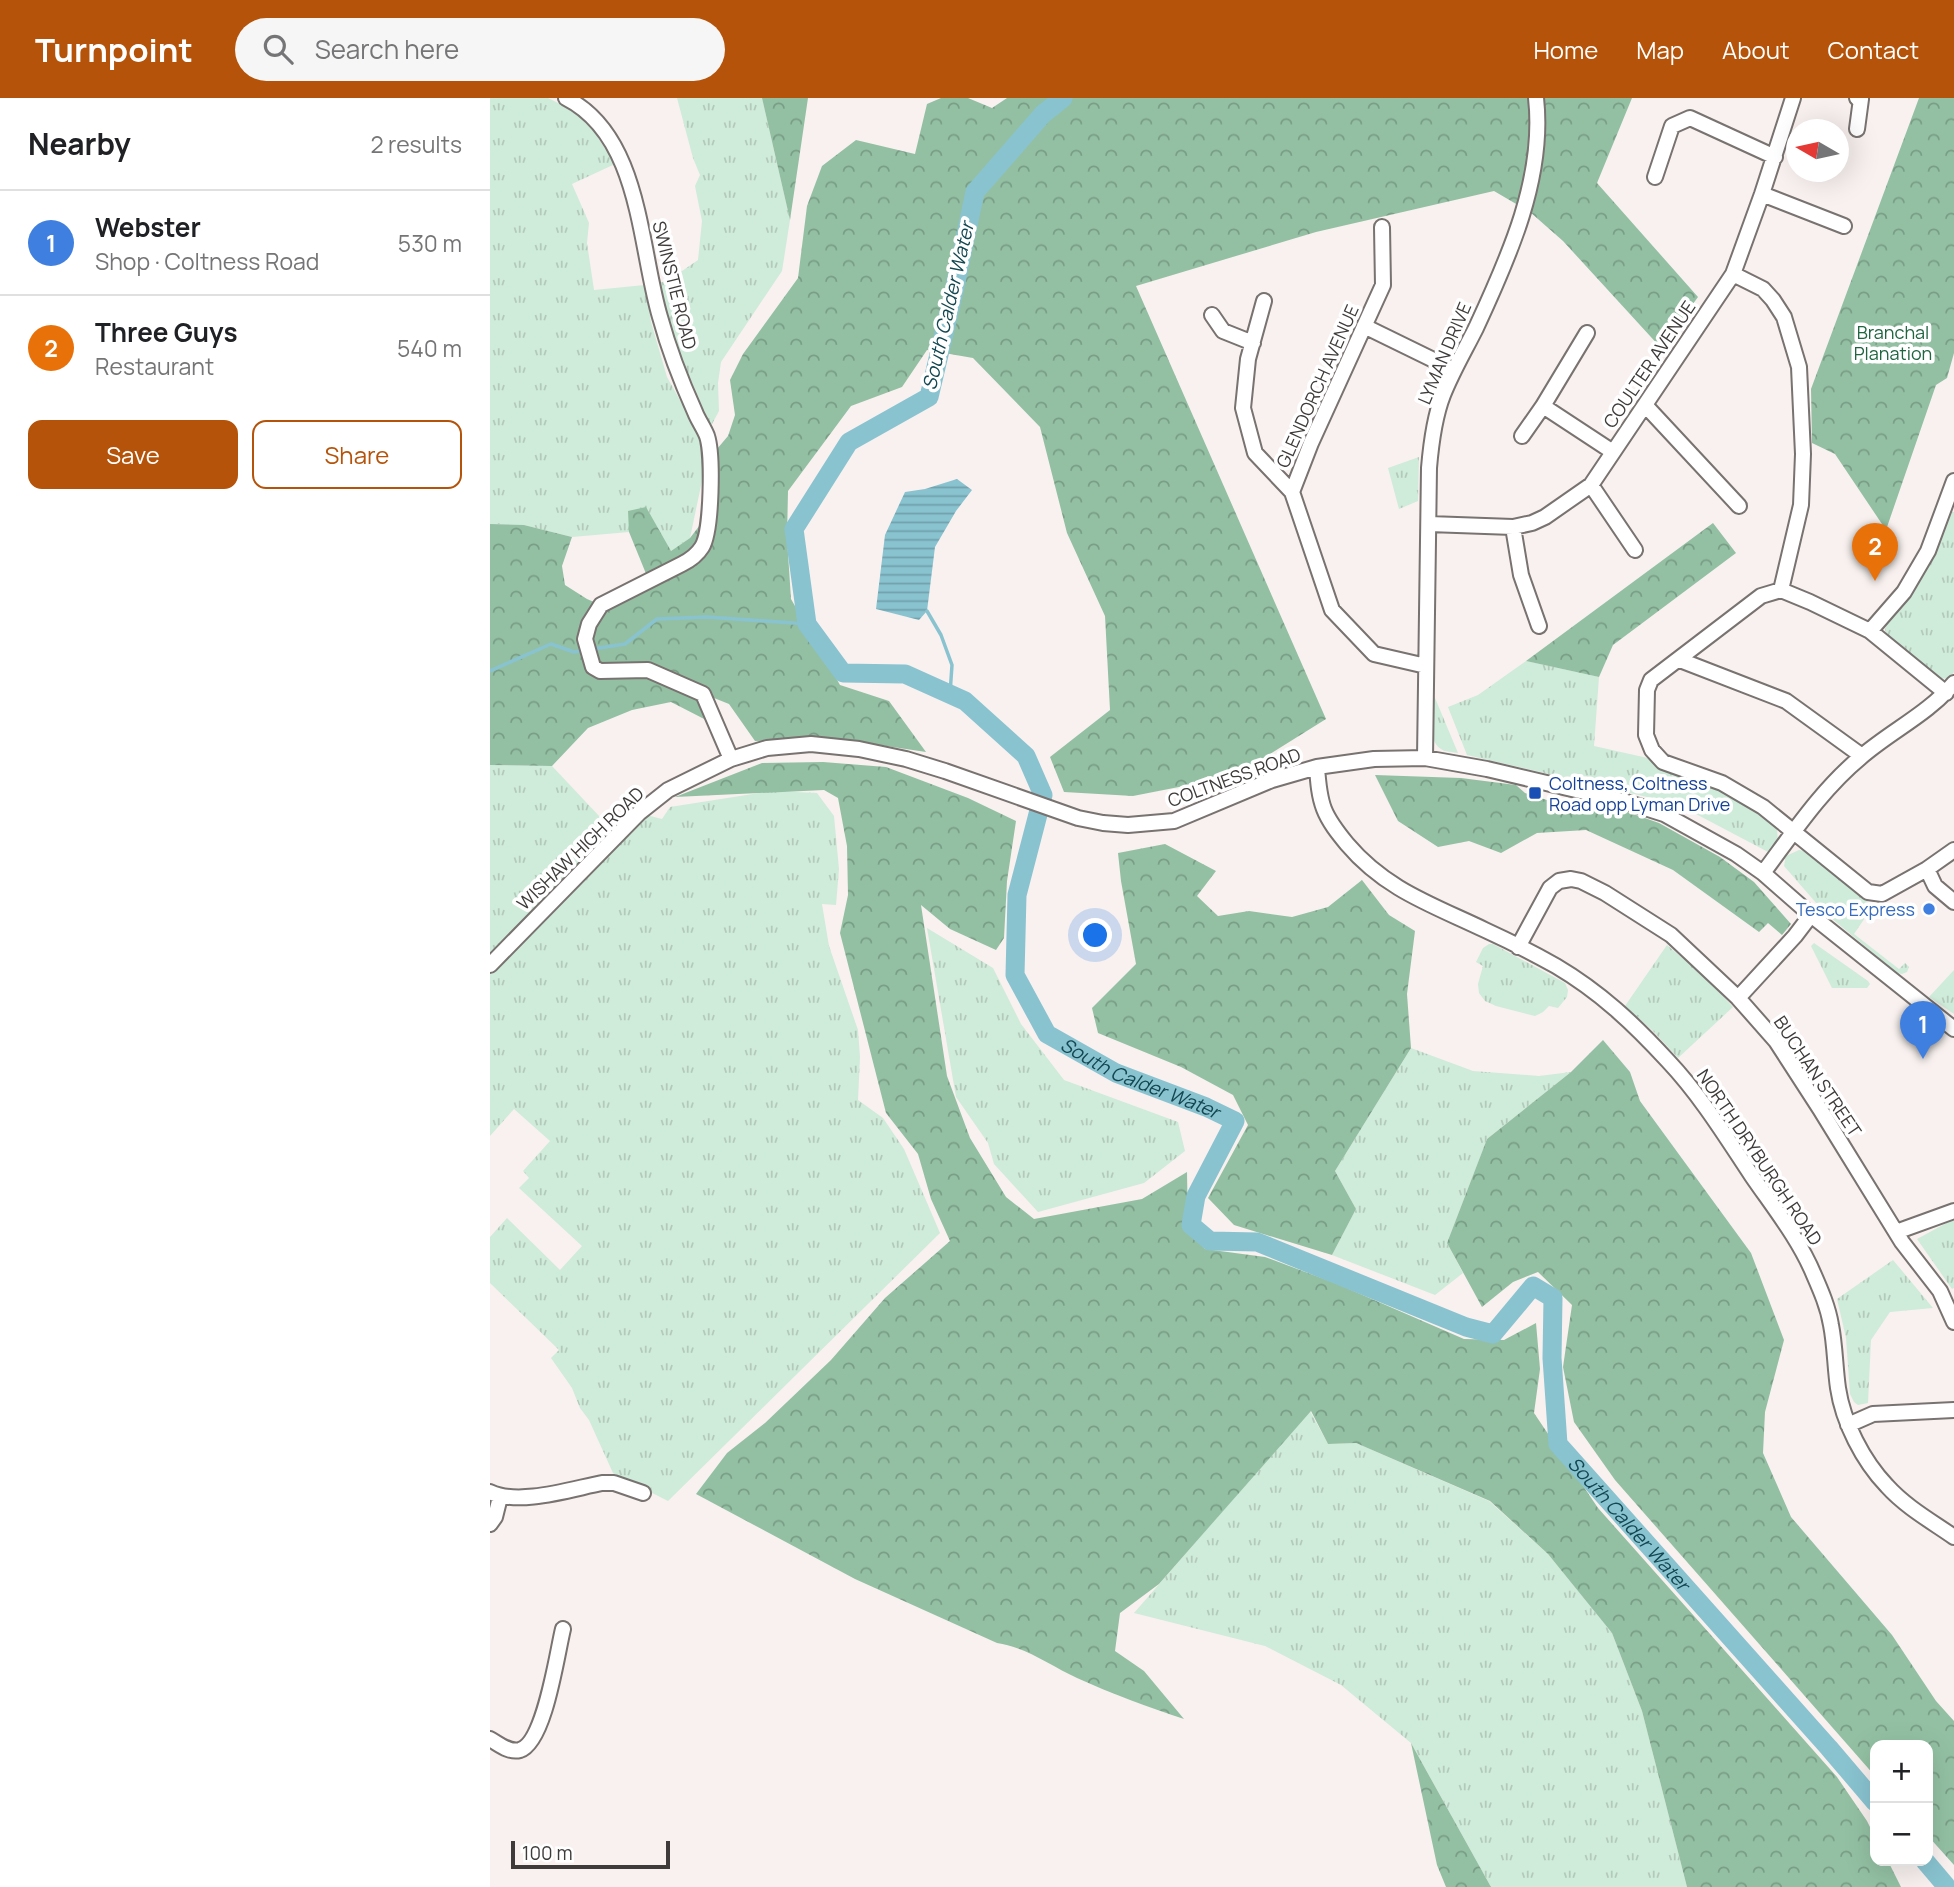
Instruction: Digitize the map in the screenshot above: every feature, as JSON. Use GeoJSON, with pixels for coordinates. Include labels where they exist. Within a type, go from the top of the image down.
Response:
{"type":"FeatureCollection","features":[{"type":"Feature","properties":{"kind":"street","name":"SWINSTIE ROAD"},"geometry":{"type":"LineString","coordinates":[[566,98],[597,121],[628,174],[657,308],[670,354],[695,414],[708,437],[711,481],[706,536],[702,547],[694,557],[682,564],[601,605],[589,624],[588,650],[593,667],[600,671],[648,670],[703,694],[731,759]]}},
{"type":"Feature","properties":{"kind":"street","name":"LYMAN DRIVE"},"geometry":{"type":"LineString","coordinates":[[1425,758],[1431,439],[1442,397],[1476,328],[1525,211],[1535,162],[1538,118],[1536,98]]}},
{"type":"Feature","properties":{"kind":"street","name":"COULTER AVENUE"},"geometry":{"type":"LineString","coordinates":[[1429,524],[1513,527],[1532,523],[1591,485],[1733,274],[1793,98]]}},
{"type":"Feature","properties":{"kind":"street"},"geometry":{"type":"LineString","coordinates":[[1857,98],[1861,99],[1857,129]]}},
{"type":"Feature","properties":{"kind":"street"},"geometry":{"type":"LineString","coordinates":[[1655,177],[1672,126],[1690,118],[1775,157]]}},
{"type":"Feature","properties":{"kind":"street"},"geometry":{"type":"LineString","coordinates":[[1762,194],[1844,226]]}},
{"type":"Feature","properties":{"kind":"street","name":"GLENDORCH AVENUE"},"geometry":{"type":"LineString","coordinates":[[1382,227],[1383,285],[1311,443],[1292,492],[1332,610],[1374,654],[1426,666]]}},
{"type":"Feature","properties":{"kind":"street"},"geometry":{"type":"LineString","coordinates":[[1733,274],[1763,289],[1773,300],[1784,317],[1799,367],[1803,454],[1801,505],[1781,590]]}},
{"type":"Feature","properties":{"kind":"street"},"geometry":{"type":"LineString","coordinates":[[1264,301],[1248,359],[1243,408],[1255,453],[1292,492]]}},
{"type":"Feature","properties":{"kind":"street"},"geometry":{"type":"LineString","coordinates":[[1212,314],[1223,331],[1253,343]]}},
{"type":"Feature","properties":{"kind":"street"},"geometry":{"type":"LineString","coordinates":[[1364,326],[1454,370]]}},
{"type":"Feature","properties":{"kind":"street"},"geometry":{"type":"LineString","coordinates":[[1522,436],[1587,333]]}},
{"type":"Feature","properties":{"kind":"street"},"geometry":{"type":"LineString","coordinates":[[1644,405],[1739,506]]}},
{"type":"Feature","properties":{"kind":"street"},"geometry":{"type":"LineString","coordinates":[[1543,406],[1613,452]]}},
{"type":"Feature","properties":{"kind":"street"},"geometry":{"type":"LineString","coordinates":[[1870,631],[1904,592],[1928,551],[1954,481]]}},
{"type":"Feature","properties":{"kind":"street"},"geometry":{"type":"LineString","coordinates":[[1591,485],[1635,550]]}},
{"type":"Feature","properties":{"kind":"street"},"geometry":{"type":"LineString","coordinates":[[1513,527],[1521,575],[1539,626]]}},
{"type":"Feature","properties":{"kind":"street"},"geometry":{"type":"LineString","coordinates":[[1763,873],[1793,834],[1834,782],[1862,756],[1908,724],[1950,688],[1870,631],[1781,590],[1761,596],[1651,680],[1647,690],[1646,735],[1652,750],[1663,761],[1722,783],[1763,807],[1793,834],[1868,892],[1882,894],[1927,869],[1954,850]]}},
{"type":"Feature","properties":{"kind":"street"},"geometry":{"type":"LineString","coordinates":[[1680,660],[1787,701],[1862,756]]}},
{"type":"Feature","properties":{"kind":"street","name":"WISHAW HIGH ROAD"},"geometry":{"type":"LineString","coordinates":[[490,965],[639,813],[668,790],[731,759],[767,748],[811,744],[859,749],[906,759],[1029,802]]}},
{"type":"Feature","properties":{"kind":"street","name":"COLTNESS ROAD"},"geometry":{"type":"LineString","coordinates":[[1029,802],[1103,823],[1128,825],[1174,821],[1272,780],[1317,768],[1374,759],[1425,758],[1623,801],[1664,814],[1737,854],[1954,1028]]}},
{"type":"Feature","properties":{"kind":"street","name":"NORTH DRYBURGH ROAD"},"geometry":{"type":"LineString","coordinates":[[1317,768],[1319,793],[1330,822],[1372,869],[1393,886],[1554,965],[1607,1000],[1645,1036],[1695,1092],[1799,1244],[1813,1272],[1831,1323],[1839,1391],[1848,1424],[1860,1449],[1886,1486],[1916,1512],[1954,1537]]}},
{"type":"Feature","properties":{"kind":"street"},"geometry":{"type":"LineString","coordinates":[[1927,869],[1936,886],[1954,902]]}},
{"type":"Feature","properties":{"kind":"street","name":"BUCHAN STREET"},"geometry":{"type":"LineString","coordinates":[[1518,947],[1550,888],[1559,881],[1571,879],[1605,893],[1671,935],[1738,998],[1776,1041],[1896,1232],[1940,1291],[1954,1322]]}},
{"type":"Feature","properties":{"kind":"street"},"geometry":{"type":"LineString","coordinates":[[1738,998],[1811,915]]}},
{"type":"Feature","properties":{"kind":"street"},"geometry":{"type":"LineString","coordinates":[[1896,1232],[1954,1212]]}},
{"type":"Feature","properties":{"kind":"street"},"geometry":{"type":"LineString","coordinates":[[1848,1424],[1873,1414],[1954,1410]]}},
{"type":"Feature","properties":{"kind":"street"},"geometry":{"type":"LineString","coordinates":[[490,1524],[495,1517],[495,1494],[525,1497],[602,1483],[614,1483],[643,1493]]}},
{"type":"Feature","properties":{"kind":"street"},"geometry":{"type":"LineString","coordinates":[[490,1739],[515,1751],[522,1750],[533,1739],[548,1698],[563,1629]]}},
{"type":"Feature","properties":{"kind":"green space"},"geometry":{"type":"Polygon","coordinates":[[[490,98],[548,98],[580,114],[615,164],[572,184],[589,223],[587,243],[594,290],[645,285],[651,322],[667,377],[700,436],[703,476],[690,538],[671,551],[629,511],[629,532],[572,537],[524,525],[490,524],[490,98]]]}},
{"type":"Feature","properties":{"kind":"green space"},"geometry":{"type":"Polygon","coordinates":[[[677,98],[762,98],[790,220],[782,271],[721,362],[718,383],[719,411],[712,424],[706,425],[669,333],[659,283],[669,280],[698,260],[702,221],[695,186],[700,175],[677,98]]]}},
{"type":"Feature","properties":{"kind":"green space"},"geometry":{"type":"Polygon","coordinates":[[[762,98],[808,98],[790,220],[762,98]]]}},
{"type":"Feature","properties":{"kind":"green space"},"geometry":{"type":"Polygon","coordinates":[[[941,98],[968,98],[992,108],[1007,98],[1632,98],[1597,183],[1698,297],[1661,348],[1563,241],[1530,212],[1494,191],[1316,232],[1136,286],[1326,719],[1235,776],[1133,796],[1064,792],[1050,757],[1110,710],[1105,616],[1067,533],[1040,427],[973,358],[927,350],[902,387],[851,406],[788,491],[787,538],[791,599],[840,685],[889,701],[926,752],[833,738],[755,741],[729,704],[704,694],[710,722],[671,702],[632,710],[588,728],[552,766],[490,765],[490,524],[524,525],[572,537],[562,566],[565,585],[601,605],[649,581],[629,532],[628,511],[646,507],[671,551],[690,538],[716,504],[717,449],[728,436],[735,415],[730,380],[743,354],[798,278],[807,206],[822,166],[856,140],[915,154],[927,104],[941,98]]]}},
{"type":"Feature","properties":{"kind":"green space","name":"Branchal Planation"},"geometry":{"type":"Polygon","coordinates":[[[1919,98],[1954,98],[1954,353],[1947,378],[1936,385],[1886,530],[1835,454],[1812,443],[1811,389],[1919,98]]]}},
{"type":"Feature","properties":{"kind":"green space"},"geometry":{"type":"Polygon","coordinates":[[[1419,457],[1418,501],[1399,509],[1388,468],[1419,457]]]}},
{"type":"Feature","properties":{"kind":"green space"},"geometry":{"type":"Polygon","coordinates":[[[1952,512],[1954,672],[1949,679],[1938,678],[1888,636],[1885,630],[1886,625],[1917,587],[1938,548],[1952,512]]]}},
{"type":"Feature","properties":{"kind":"green space"},"geometry":{"type":"Polygon","coordinates":[[[1713,523],[1736,553],[1613,645],[1599,677],[1526,661],[1713,523]]]}},
{"type":"Feature","properties":{"kind":"green space"},"geometry":{"type":"Polygon","coordinates":[[[1526,661],[1599,677],[1594,746],[1652,759],[1722,789],[1752,805],[1777,828],[1778,844],[1770,853],[1677,804],[1467,755],[1448,707],[1478,695],[1526,661]]]}},
{"type":"Feature","properties":{"kind":"green space"},"geometry":{"type":"Polygon","coordinates":[[[1430,686],[1458,753],[1441,749],[1433,738],[1430,686]]]}},
{"type":"Feature","properties":{"kind":"green space"},"geometry":{"type":"Polygon","coordinates":[[[823,762],[886,767],[968,798],[1016,821],[1007,881],[1004,938],[996,950],[950,929],[921,905],[947,1076],[970,1138],[1006,1197],[1034,1219],[1142,1199],[1187,1172],[1188,1230],[1205,1249],[1265,1257],[1335,1283],[1464,1339],[1504,1340],[1536,1323],[1540,1369],[1534,1413],[1598,1508],[1837,1777],[1870,1827],[1870,1866],[1890,1866],[1901,1887],[1687,1887],[1642,1711],[1612,1633],[1548,1554],[1490,1501],[1356,1443],[1328,1444],[1311,1411],[1159,1584],[1120,1613],[1115,1651],[1144,1671],[1184,1719],[1090,1684],[1028,1653],[997,1643],[855,1579],[696,1494],[727,1453],[765,1423],[831,1360],[885,1298],[950,1241],[931,1199],[918,1154],[886,1113],[840,933],[848,895],[847,846],[838,798],[824,790],[675,797],[762,763],[823,762]]]}},
{"type":"Feature","properties":{"kind":"green space"},"geometry":{"type":"Polygon","coordinates":[[[490,765],[552,766],[616,834],[639,813],[662,819],[670,807],[772,791],[817,793],[834,816],[839,869],[836,905],[822,904],[829,946],[858,1030],[858,1100],[883,1118],[904,1149],[940,1233],[668,1501],[613,1473],[572,1388],[551,1358],[559,1350],[490,1283],[490,1237],[507,1218],[560,1270],[582,1246],[519,1188],[529,1178],[523,1171],[550,1141],[514,1109],[490,1136],[490,765]]]}},
{"type":"Feature","properties":{"kind":"green space"},"geometry":{"type":"Polygon","coordinates":[[[1375,775],[1461,778],[1516,785],[1525,793],[1550,801],[1579,800],[1622,810],[1659,823],[1720,857],[1754,882],[1791,924],[1782,935],[1768,923],[1759,932],[1673,870],[1586,830],[1537,833],[1501,853],[1469,841],[1438,847],[1398,821],[1375,775]]]}},
{"type":"Feature","properties":{"kind":"green space"},"geometry":{"type":"Polygon","coordinates":[[[1165,844],[1216,871],[1197,896],[1218,916],[1249,911],[1292,917],[1328,907],[1362,880],[1389,915],[1415,931],[1407,994],[1411,1048],[1335,1171],[1356,1209],[1332,1255],[1234,1225],[1208,1198],[1248,1125],[1233,1095],[1181,1067],[1098,1033],[1092,1008],[1136,964],[1118,853],[1165,844]]]}},
{"type":"Feature","properties":{"kind":"green space"},"geometry":{"type":"Polygon","coordinates":[[[1799,850],[1804,851],[1873,906],[1854,934],[1899,969],[1905,963],[1909,967],[1907,972],[1897,973],[1824,912],[1784,866],[1786,856],[1799,850]]]}},
{"type":"Feature","properties":{"kind":"green space"},"geometry":{"type":"Polygon","coordinates":[[[927,928],[993,968],[1021,1024],[1064,1080],[1178,1122],[1185,1151],[1144,1183],[1038,1212],[994,1164],[988,1143],[956,1097],[927,928]]]}},
{"type":"Feature","properties":{"kind":"green space"},"geometry":{"type":"Polygon","coordinates":[[[1814,943],[1868,981],[1870,984],[1867,988],[1832,988],[1811,946],[1814,943]]]}},
{"type":"Feature","properties":{"kind":"green space"},"geometry":{"type":"Polygon","coordinates":[[[1489,944],[1565,983],[1567,997],[1558,1008],[1549,1006],[1535,1016],[1485,1001],[1479,993],[1478,984],[1483,966],[1476,962],[1483,948],[1489,944]]]}},
{"type":"Feature","properties":{"kind":"green space"},"geometry":{"type":"Polygon","coordinates":[[[1667,945],[1706,978],[1733,1007],[1678,1058],[1625,1006],[1667,945]]]}},
{"type":"Feature","properties":{"kind":"green space"},"geometry":{"type":"Polygon","coordinates":[[[1954,970],[1954,1014],[1929,997],[1954,970]]]}},
{"type":"Feature","properties":{"kind":"green space"},"geometry":{"type":"Polygon","coordinates":[[[1603,1040],[1630,1072],[1640,1101],[1751,1253],[1784,1340],[1765,1412],[1763,1453],[1791,1517],[1892,1635],[1936,1701],[1954,1721],[1954,1865],[1933,1842],[1933,1740],[1870,1740],[1870,1770],[1615,1480],[1574,1422],[1563,1367],[1572,1305],[1538,1272],[1513,1282],[1482,1307],[1447,1243],[1487,1139],[1571,1072],[1603,1040]]]}},
{"type":"Feature","properties":{"kind":"green space"},"geometry":{"type":"Polygon","coordinates":[[[1411,1048],[1473,1071],[1539,1076],[1571,1072],[1487,1139],[1447,1243],[1463,1273],[1435,1295],[1332,1255],[1356,1209],[1335,1171],[1411,1048]]]}},
{"type":"Feature","properties":{"kind":"green space"},"geometry":{"type":"Polygon","coordinates":[[[1954,1219],[1954,1288],[1952,1289],[1917,1239],[1954,1219]]]}},
{"type":"Feature","properties":{"kind":"green space"},"geometry":{"type":"Polygon","coordinates":[[[1893,1260],[1933,1308],[1890,1312],[1871,1340],[1868,1403],[1858,1405],[1850,1394],[1846,1338],[1837,1299],[1893,1260]]]}},
{"type":"Feature","properties":{"kind":"green space"},"geometry":{"type":"Polygon","coordinates":[[[1310,1411],[1328,1444],[1356,1443],[1489,1501],[1548,1554],[1612,1633],[1642,1711],[1687,1887],[1491,1887],[1411,1743],[1341,1685],[1265,1646],[1134,1613],[1310,1411]]]}},
{"type":"Feature","properties":{"kind":"green space"},"geometry":{"type":"Polygon","coordinates":[[[1411,1743],[1491,1887],[1446,1887],[1437,1865],[1411,1743]]]}},
{"type":"Feature","properties":{"kind":"water"},"geometry":{"type":"Polygon","coordinates":[[[957,479],[972,490],[935,547],[927,611],[919,620],[876,609],[885,535],[905,492],[957,479]]]}},
{"type":"Feature","properties":{"kind":"waterway","name":"South Calder Water"},"geometry":{"type":"LineString","coordinates":[[1063,98],[1043,114],[975,192],[929,397],[849,442],[794,529],[807,624],[843,673],[905,674],[965,701],[1026,756],[1043,795],[1017,895],[1015,975],[1047,1034],[1116,1073],[1206,1107],[1235,1121],[1196,1196],[1191,1225],[1210,1241],[1257,1242],[1466,1327],[1493,1334],[1533,1286],[1553,1298],[1552,1358],[1558,1444],[1870,1796]]}},
{"type":"Feature","properties":{"kind":"waterway"},"geometry":{"type":"LineString","coordinates":[[927,611],[941,635],[952,665],[950,694]]}},
{"type":"Feature","properties":{"kind":"waterway"},"geometry":{"type":"LineString","coordinates":[[593,649],[625,644],[657,619],[707,617],[807,624]]}},
{"type":"Feature","properties":{"kind":"waterway"},"geometry":{"type":"LineString","coordinates":[[490,671],[551,644],[574,652],[586,650]]}},
{"type":"Feature","properties":{"kind":"waterway","name":"South Calder Water"},"geometry":{"type":"LineString","coordinates":[[1929,1866],[1947,1887]]}},
{"type":"Feature","properties":{"kind":"place","name":"Three Guys"},"geometry":{"type":"Point","coordinates":[1875,581]}},
{"type":"Feature","properties":{"kind":"place","name":"Coltness, Coltness Road opp Lyman Drive"},"geometry":{"type":"Point","coordinates":[1535,793]}},
{"type":"Feature","properties":{"kind":"place","name":"Tesco Express"},"geometry":{"type":"Point","coordinates":[1929,909]}},
{"type":"Feature","properties":{"kind":"place","name":"Webster"},"geometry":{"type":"Point","coordinates":[1923,1059]}}]}
